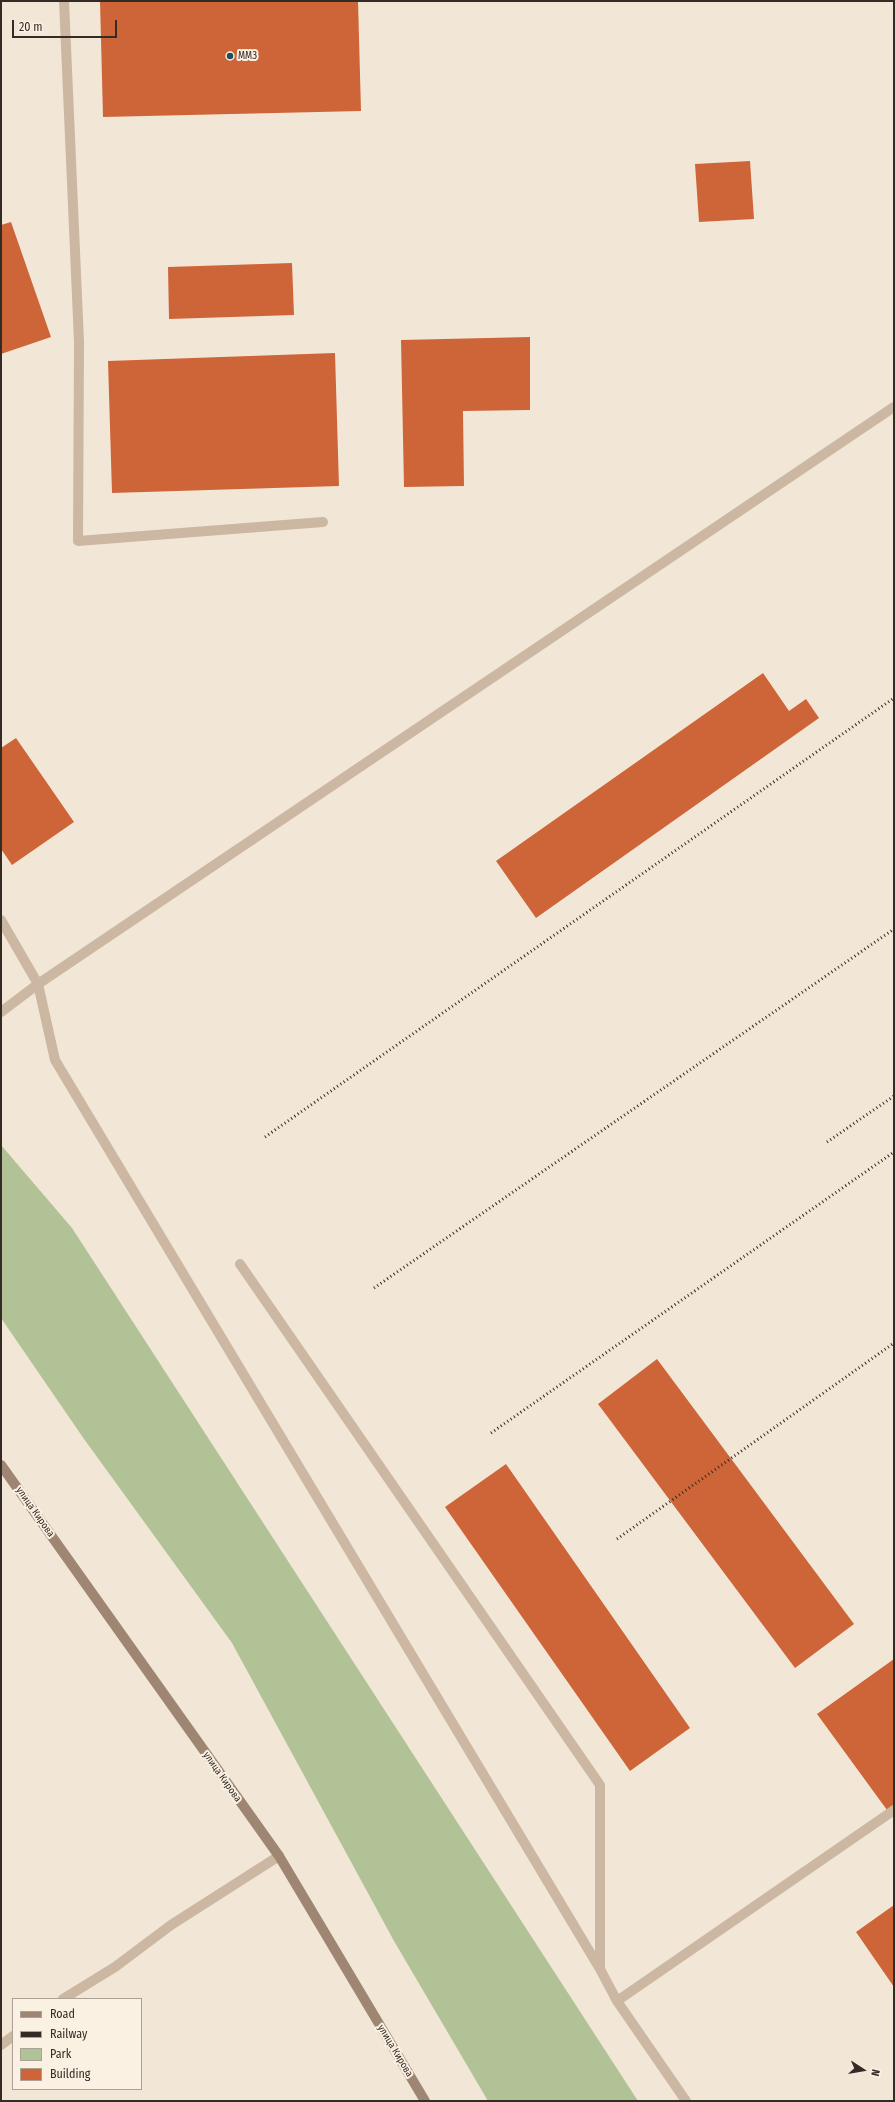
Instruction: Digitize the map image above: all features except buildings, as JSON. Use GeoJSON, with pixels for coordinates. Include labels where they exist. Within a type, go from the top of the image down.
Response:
{"type":"FeatureCollection","features":[{"type":"Feature","properties":{"kind":"main road","name":"улица Кирова"},"geometry":{"type":"LineString","coordinates":[[1,1464],[279,1856],[425,2101]]}},
{"type":"Feature","properties":{"kind":"lane"},"geometry":{"type":"LineString","coordinates":[[64,1],[79,342],[78,541],[323,522]]}},
{"type":"Feature","properties":{"kind":"lane"},"geometry":{"type":"LineString","coordinates":[[1,1012],[38,984],[894,407]]}},
{"type":"Feature","properties":{"kind":"lane"},"geometry":{"type":"LineString","coordinates":[[1,920],[38,984],[55,1060],[600,1969],[617,2001],[686,2101]]}},
{"type":"Feature","properties":{"kind":"lane"},"geometry":{"type":"LineString","coordinates":[[240,1264],[600,1785],[600,1969]]}},
{"type":"Feature","properties":{"kind":"lane"},"geometry":{"type":"LineString","coordinates":[[617,2001],[894,1810]]}},
{"type":"Feature","properties":{"kind":"lane"},"geometry":{"type":"LineString","coordinates":[[66,1998],[115,1967],[171,1925],[279,1856]]}},
{"type":"Feature","properties":{"kind":"lane"},"geometry":{"type":"LineString","coordinates":[[1,2045],[12,2037]]}},
{"type":"Feature","properties":{"kind":"green space"},"geometry":{"type":"Polygon","coordinates":[[[1,1145],[72,1228],[638,2101],[488,2101],[394,1941],[232,1643],[84,1439],[1,1318],[1,1145]]]}},
{"type":"Feature","properties":{"kind":"railway"},"geometry":{"type":"LineString","coordinates":[[265,1137],[894,698]]}},
{"type":"Feature","properties":{"kind":"railway"},"geometry":{"type":"LineString","coordinates":[[374,1288],[894,929]]}},
{"type":"Feature","properties":{"kind":"railway"},"geometry":{"type":"LineString","coordinates":[[827,1142],[894,1096]]}},
{"type":"Feature","properties":{"kind":"railway"},"geometry":{"type":"LineString","coordinates":[[491,1433],[894,1152]]}},
{"type":"Feature","properties":{"kind":"railway"},"geometry":{"type":"LineString","coordinates":[[617,1539],[894,1343]]}},
{"type":"Feature","properties":{"kind":"place","name":"ММЗ"},"geometry":{"type":"Point","coordinates":[230,56]}}]}
